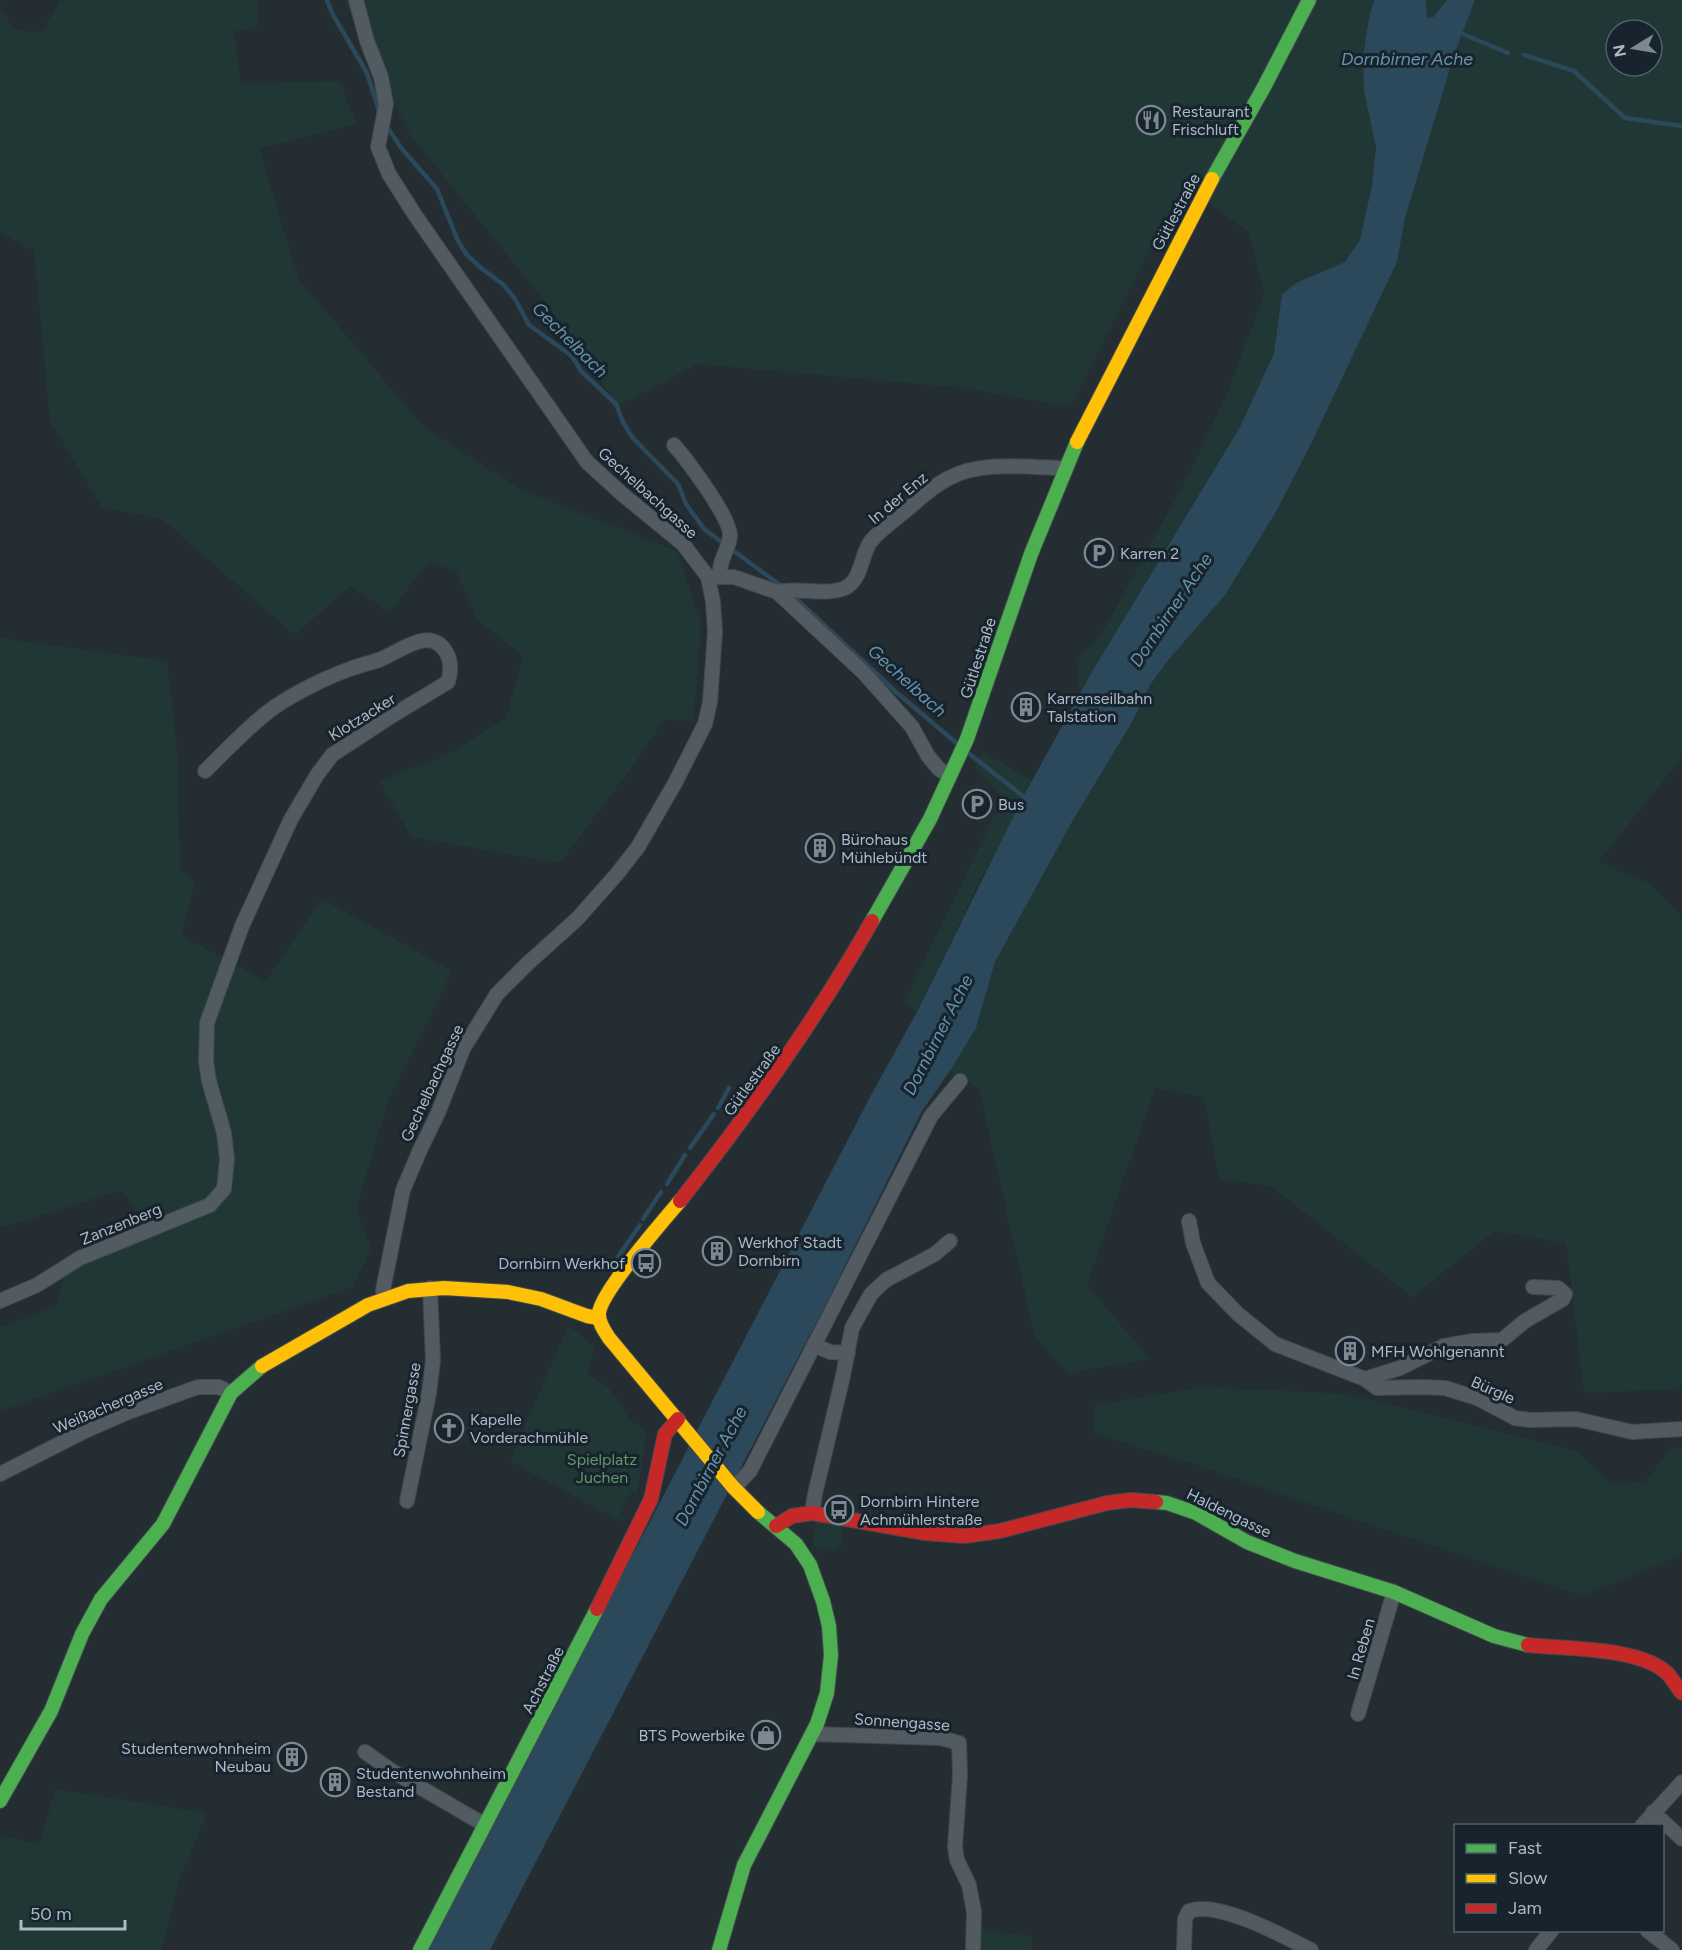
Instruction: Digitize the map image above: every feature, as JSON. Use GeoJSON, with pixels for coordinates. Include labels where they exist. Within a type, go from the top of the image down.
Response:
{"type":"FeatureCollection","features":[{"type":"Feature","properties":{"kind":"street","name":"Gechelbachgasse"},"geometry":{"type":"LineString","coordinates":[[356,0],[367,41],[381,77],[386,104],[378,147],[397,187],[579,452],[597,472],[683,544],[714,577],[715,632],[710,702],[700,735],[638,846],[617,874],[577,919],[497,994],[463,1049],[404,1190],[383,1290],[385,1298]]}},
{"type":"Feature","properties":{"kind":"street","name":"Gütlestraße"},"geometry":{"type":"LineString","coordinates":[[598,1318],[598,1311],[608,1291],[738,1127],[801,1039],[837,983],[930,819],[960,757],[1030,554],[1081,432],[1203,194],[1264,87],[1308,0]]}},
{"type":"Feature","properties":{"kind":"street"},"geometry":{"type":"LineString","coordinates":[[674,444],[722,514],[730,533],[727,547],[714,577]]}},
{"type":"Feature","properties":{"kind":"street","name":"In der Enz"},"geometry":{"type":"LineString","coordinates":[[714,577],[734,577],[779,592],[835,590],[845,587],[853,582],[870,542],[919,499],[948,478],[970,470],[989,467],[1066,468]]}},
{"type":"Feature","properties":{"kind":"street","name":"In der Enz"},"geometry":{"type":"LineString","coordinates":[[779,592],[863,672],[912,727],[928,756],[939,769],[950,776]]}},
{"type":"Feature","properties":{"kind":"street","name":"Klotzacker"},"geometry":{"type":"LineString","coordinates":[[206,771],[253,724],[277,705],[322,681],[348,669],[382,659],[407,645],[424,640],[444,647],[449,656],[451,670],[448,682],[332,755],[317,775],[291,819],[242,926],[207,1023],[206,1061],[209,1081],[224,1133],[226,1159]]}},
{"type":"Feature","properties":{"kind":"street"},"geometry":{"type":"LineString","coordinates":[[735,1489],[750,1472],[931,1116],[960,1081]]}},
{"type":"Feature","properties":{"kind":"street","name":"Zanzenberg"},"geometry":{"type":"LineString","coordinates":[[0,1301],[37,1285],[80,1258],[210,1205],[225,1189],[226,1159]]}},
{"type":"Feature","properties":{"kind":"street","name":"Bürgle"},"geometry":{"type":"LineString","coordinates":[[1189,1221],[1192,1243],[1208,1283],[1238,1314],[1275,1344],[1365,1379],[1377,1388],[1445,1389],[1478,1398],[1515,1418],[1576,1419],[1632,1432],[1682,1429]]}},
{"type":"Feature","properties":{"kind":"street"},"geometry":{"type":"LineString","coordinates":[[812,1513],[852,1328],[871,1294],[886,1280],[935,1254],[950,1241]]}},
{"type":"Feature","properties":{"kind":"street"},"geometry":{"type":"LineString","coordinates":[[1365,1379],[1400,1368],[1444,1346],[1473,1341],[1502,1340],[1525,1321],[1563,1299],[1564,1294],[1558,1288],[1533,1287]]}},
{"type":"Feature","properties":{"kind":"street"},"geometry":{"type":"LineString","coordinates":[[0,1801],[51,1711],[82,1634],[101,1599],[163,1524],[231,1393],[259,1368],[368,1305],[385,1298],[408,1291],[430,1288],[508,1292],[541,1299],[587,1317],[598,1318],[609,1338],[735,1489],[796,1544],[810,1565],[823,1601],[829,1626],[831,1655],[830,1673],[822,1711],[744,1865],[719,1950]]}},
{"type":"Feature","properties":{"kind":"street","name":"Spinnergasse"},"geometry":{"type":"LineString","coordinates":[[407,1501],[429,1393],[433,1361],[430,1288]]}},
{"type":"Feature","properties":{"kind":"street"},"geometry":{"type":"LineString","coordinates":[[813,1345],[830,1352],[848,1353]]}},
{"type":"Feature","properties":{"kind":"street","name":"Weißachergasse"},"geometry":{"type":"LineString","coordinates":[[0,1474],[85,1431],[126,1413],[198,1387],[219,1387],[231,1393]]}},
{"type":"Feature","properties":{"kind":"street","name":"Achstraße"},"geometry":{"type":"LineString","coordinates":[[420,1950],[559,1685],[638,1527],[651,1499],[665,1434],[678,1419]]}},
{"type":"Feature","properties":{"kind":"street","name":"Haldengasse"},"geometry":{"type":"LineString","coordinates":[[776,1526],[792,1516],[812,1513],[954,1536],[1000,1531],[1107,1503],[1131,1500],[1167,1503],[1196,1513],[1247,1542],[1295,1561],[1394,1592],[1494,1636],[1529,1645],[1614,1653],[1644,1659],[1667,1673],[1682,1693]]}},
{"type":"Feature","properties":{"kind":"street","name":"In Reben"},"geometry":{"type":"LineString","coordinates":[[1358,1714],[1394,1592]]}},
{"type":"Feature","properties":{"kind":"street","name":"Sonnengasse"},"geometry":{"type":"LineString","coordinates":[[812,1734],[941,1738],[959,1743],[960,1775],[955,1847],[957,1860],[969,1885],[974,1912],[973,1950]]}},
{"type":"Feature","properties":{"kind":"street"},"geometry":{"type":"LineString","coordinates":[[365,1752],[392,1771],[485,1826]]}},
{"type":"Feature","properties":{"kind":"street"},"geometry":{"type":"LineString","coordinates":[[1644,1824],[1682,1782]]}},
{"type":"Feature","properties":{"kind":"street"},"geometry":{"type":"LineString","coordinates":[[1653,1812],[1682,1839]]}},
{"type":"Feature","properties":{"kind":"street"},"geometry":{"type":"LineString","coordinates":[[1184,1950],[1185,1919],[1189,1911],[1196,1908],[1240,1917],[1311,1950]]}},
{"type":"Feature","properties":{"kind":"street"},"geometry":{"type":"LineString","coordinates":[[1536,1950],[1550,1932]]}},
{"type":"Feature","properties":{"kind":"street"},"geometry":{"type":"LineString","coordinates":[[1650,1932],[1672,1950]]}},
{"type":"Feature","properties":{"kind":"green space"},"geometry":{"type":"Polygon","coordinates":[[[60,0],[258,0],[257,28],[234,31],[241,84],[339,81],[357,124],[259,149],[299,280],[423,426],[519,489],[677,551],[701,624],[693,722],[665,719],[560,863],[411,837],[380,781],[447,755],[506,718],[523,656],[478,620],[456,571],[429,562],[389,612],[350,586],[295,635],[162,519],[102,507],[50,421],[34,251],[0,232],[0,6],[13,29],[42,33],[60,0]]]}},
{"type":"Feature","properties":{"kind":"green space"},"geometry":{"type":"Polygon","coordinates":[[[344,0],[1374,0],[1363,57],[1364,92],[1376,147],[1372,185],[1360,240],[1346,262],[1298,282],[1282,294],[1274,353],[1240,427],[1080,695],[1076,660],[1100,637],[1189,474],[1229,389],[1264,294],[1248,231],[1200,197],[1192,211],[1174,202],[1070,407],[965,388],[697,364],[618,406],[544,300],[410,135],[344,0]]]}},
{"type":"Feature","properties":{"kind":"green space"},"geometry":{"type":"Polygon","coordinates":[[[1426,0],[1447,0],[1432,17],[1426,19],[1426,0]]]}},
{"type":"Feature","properties":{"kind":"green space"},"geometry":{"type":"Polygon","coordinates":[[[1475,0],[1682,0],[1682,757],[1598,862],[1651,884],[1682,917],[1682,1389],[1584,1393],[1566,1243],[1495,1231],[1412,1297],[1271,1186],[1219,1179],[1204,1097],[1155,1088],[1087,1285],[1150,1359],[1068,1373],[1035,1337],[979,1089],[950,1071],[976,1028],[995,962],[1073,820],[1131,724],[1150,685],[1277,510],[1311,444],[1397,262],[1405,218],[1454,55],[1475,0]]]}},
{"type":"Feature","properties":{"kind":"green space"},"geometry":{"type":"Polygon","coordinates":[[[0,638],[167,661],[178,758],[180,870],[195,882],[182,936],[266,981],[322,899],[452,971],[388,1101],[356,1209],[371,1248],[353,1287],[0,1411],[0,1327],[57,1306],[64,1274],[147,1224],[121,1190],[0,1227],[0,638]]]}},
{"type":"Feature","properties":{"kind":"green space"},"geometry":{"type":"Polygon","coordinates":[[[982,751],[1033,781],[975,891],[917,1012],[904,1003],[1003,798],[975,767],[982,751]]]}},
{"type":"Feature","properties":{"kind":"green space","name":"Spielplatz Juchen"},"geometry":{"type":"Polygon","coordinates":[[[568,1326],[594,1347],[587,1375],[608,1387],[630,1420],[646,1431],[637,1493],[632,1491],[620,1514],[625,1517],[622,1522],[510,1461],[568,1326]]]}},
{"type":"Feature","properties":{"kind":"green space"},"geometry":{"type":"Polygon","coordinates":[[[1204,1387],[1345,1394],[1577,1451],[1612,1484],[1645,1482],[1672,1447],[1682,1448],[1682,1555],[1582,1596],[1181,1460],[1093,1433],[1095,1405],[1204,1387]]]}},
{"type":"Feature","properties":{"kind":"green space"},"geometry":{"type":"Polygon","coordinates":[[[816,1521],[843,1525],[841,1544],[836,1550],[814,1547],[812,1544],[816,1521]]]}},
{"type":"Feature","properties":{"kind":"green space"},"geometry":{"type":"Polygon","coordinates":[[[55,1789],[207,1813],[181,1875],[161,1950],[0,1950],[0,1836],[40,1844],[55,1789]]]}},
{"type":"Feature","properties":{"kind":"green space"},"geometry":{"type":"Polygon","coordinates":[[[979,1930],[1032,1936],[1031,1950],[977,1950],[979,1930]]]}},
{"type":"Feature","properties":{"kind":"water","name":"Dornbirner Ache"},"geometry":{"type":"Polygon","coordinates":[[[1374,0],[1426,0],[1427,18],[1433,17],[1447,0],[1475,0],[1454,55],[1405,218],[1397,262],[1311,444],[1277,510],[1225,595],[1169,659],[1150,685],[1131,724],[1073,820],[995,962],[976,1028],[922,1111],[828,1300],[490,1950],[428,1950],[870,1097],[917,1012],[1023,797],[1092,672],[1240,427],[1274,353],[1282,294],[1298,282],[1345,262],[1360,240],[1372,185],[1376,147],[1364,92],[1363,57],[1374,0]]]}},
{"type":"Feature","properties":{"kind":"waterway","name":"Gechelbach"},"geometry":{"type":"LineString","coordinates":[[327,0],[332,13],[367,73],[380,114]]}},
{"type":"Feature","properties":{"kind":"waterway"},"geometry":{"type":"LineString","coordinates":[[1458,32],[1508,53]]}},
{"type":"Feature","properties":{"kind":"waterway"},"geometry":{"type":"LineString","coordinates":[[1524,55],[1574,71],[1625,118],[1682,126]]}},
{"type":"Feature","properties":{"kind":"waterway","name":"Gechelbach"},"geometry":{"type":"LineString","coordinates":[[385,124],[402,149],[437,189],[458,241],[466,254],[504,285],[515,299],[529,325],[572,356],[581,371],[616,404],[632,437],[678,484],[686,504],[704,529],[784,588]]}},
{"type":"Feature","properties":{"kind":"waterway","name":"Gechelbach"},"geometry":{"type":"LineString","coordinates":[[790,593],[896,692],[960,746]]}},
{"type":"Feature","properties":{"kind":"waterway","name":"Gechelbach"},"geometry":{"type":"LineString","coordinates":[[967,752],[1028,800]]}},
{"type":"Feature","properties":{"kind":"waterway"},"geometry":{"type":"LineString","coordinates":[[718,1108],[729,1088]]}},
{"type":"Feature","properties":{"kind":"waterway"},"geometry":{"type":"LineString","coordinates":[[690,1148],[714,1114]]}},
{"type":"Feature","properties":{"kind":"waterway"},"geometry":{"type":"LineString","coordinates":[[667,1184],[685,1155]]}},
{"type":"Feature","properties":{"kind":"waterway"},"geometry":{"type":"LineString","coordinates":[[643,1219],[661,1192]]}},
{"type":"Feature","properties":{"kind":"waterway"},"geometry":{"type":"LineString","coordinates":[[618,1257],[640,1225]]}},
{"type":"Feature","properties":{"kind":"traffic: fast"},"geometry":{"type":"LineString","coordinates":[[1212,179],[1264,87],[1309,0]]}},
{"type":"Feature","properties":{"kind":"traffic: fast"},"geometry":{"type":"LineString","coordinates":[[872,921],[930,819],[967,739],[1031,554],[1077,442]]}},
{"type":"Feature","properties":{"kind":"traffic: fast"},"geometry":{"type":"LineString","coordinates":[[0,1801],[51,1711],[82,1634],[101,1599],[163,1524],[231,1393],[262,1366]]}},
{"type":"Feature","properties":{"kind":"traffic: fast"},"geometry":{"type":"LineString","coordinates":[[1156,1502],[1167,1503],[1196,1513],[1247,1542],[1295,1561],[1394,1592],[1494,1636],[1528,1645]]}},
{"type":"Feature","properties":{"kind":"traffic: fast"},"geometry":{"type":"LineString","coordinates":[[719,1950],[744,1865],[817,1724],[827,1693],[831,1655],[829,1626],[810,1565],[796,1544],[758,1512]]}},
{"type":"Feature","properties":{"kind":"traffic: fast"},"geometry":{"type":"LineString","coordinates":[[420,1950],[597,1609]]}},
{"type":"Feature","properties":{"kind":"traffic: slow"},"geometry":{"type":"LineString","coordinates":[[1077,442],[1212,179]]}},
{"type":"Feature","properties":{"kind":"traffic: slow"},"geometry":{"type":"LineString","coordinates":[[680,1201],[610,1289],[602,1303],[599,1320],[609,1338],[733,1487],[758,1512]]}},
{"type":"Feature","properties":{"kind":"traffic: slow"},"geometry":{"type":"LineString","coordinates":[[262,1366],[368,1305],[408,1291],[444,1288],[508,1292],[541,1299],[598,1318]]}},
{"type":"Feature","properties":{"kind":"traffic: jam"},"geometry":{"type":"LineString","coordinates":[[680,1201],[732,1134],[781,1065],[851,958],[872,921]]}},
{"type":"Feature","properties":{"kind":"traffic: jam"},"geometry":{"type":"LineString","coordinates":[[597,1609],[651,1499],[665,1434],[678,1419]]}},
{"type":"Feature","properties":{"kind":"traffic: jam"},"geometry":{"type":"LineString","coordinates":[[776,1526],[792,1516],[812,1513],[925,1533],[964,1536],[1000,1531],[1107,1503],[1131,1500],[1156,1502]]}},
{"type":"Feature","properties":{"kind":"traffic: jam"},"geometry":{"type":"LineString","coordinates":[[1528,1645],[1602,1651],[1640,1659],[1656,1665],[1668,1674],[1682,1693]]}},
{"type":"Feature","properties":{"kind":"place","name":"Restaurant Frischluft"},"geometry":{"type":"Point","coordinates":[1151,120]}},
{"type":"Feature","properties":{"kind":"place","name":"Karren 2"},"geometry":{"type":"Point","coordinates":[1099,553]}},
{"type":"Feature","properties":{"kind":"place","name":"Karrenseilbahn Talstation"},"geometry":{"type":"Point","coordinates":[1026,707]}},
{"type":"Feature","properties":{"kind":"place","name":"Bus"},"geometry":{"type":"Point","coordinates":[977,804]}},
{"type":"Feature","properties":{"kind":"place","name":"Bürohaus Mühlebündt"},"geometry":{"type":"Point","coordinates":[820,848]}},
{"type":"Feature","properties":{"kind":"place","name":"Werkhof Stadt Dornbirn"},"geometry":{"type":"Point","coordinates":[717,1251]}},
{"type":"Feature","properties":{"kind":"place","name":"Dornbirn Werkhof"},"geometry":{"type":"Point","coordinates":[646,1263]}},
{"type":"Feature","properties":{"kind":"place","name":"MFH Wohlgenannt"},"geometry":{"type":"Point","coordinates":[1350,1351]}},
{"type":"Feature","properties":{"kind":"place","name":"Kapelle Vorderachmühle"},"geometry":{"type":"Point","coordinates":[449,1428]}},
{"type":"Feature","properties":{"kind":"place","name":"Dornbirn Hintere Achmühlerstraße"},"geometry":{"type":"Point","coordinates":[839,1510]}},
{"type":"Feature","properties":{"kind":"place","name":"BTS Powerbike"},"geometry":{"type":"Point","coordinates":[766,1735]}},
{"type":"Feature","properties":{"kind":"place","name":"Studentenwohnheim Neubau"},"geometry":{"type":"Point","coordinates":[292,1757]}},
{"type":"Feature","properties":{"kind":"place","name":"Studentenwohnheim Bestand"},"geometry":{"type":"Point","coordinates":[335,1782]}}]}
